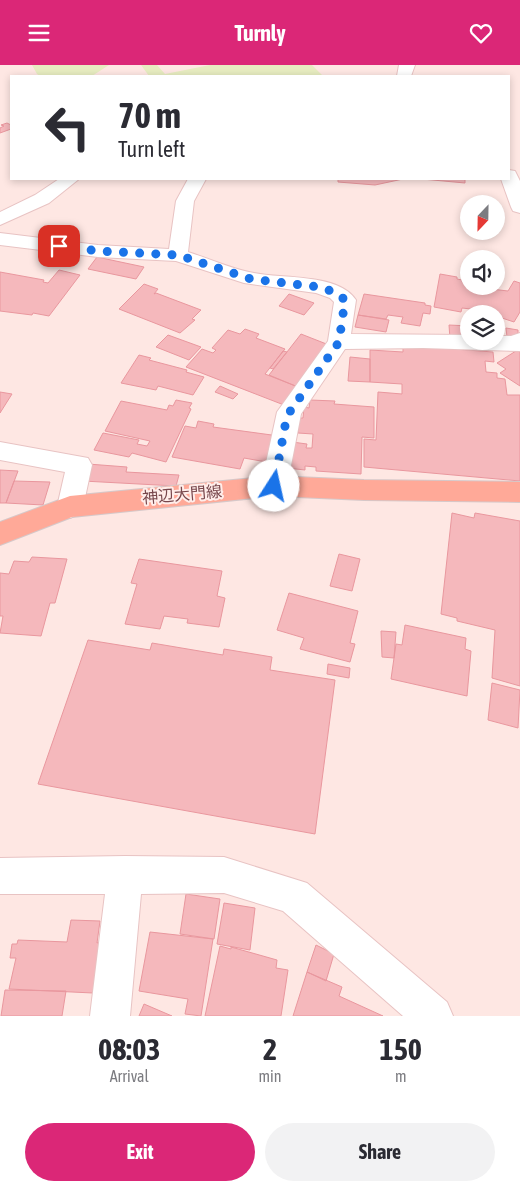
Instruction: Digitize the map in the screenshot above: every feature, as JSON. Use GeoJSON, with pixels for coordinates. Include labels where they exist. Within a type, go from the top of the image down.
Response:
{"type":"FeatureCollection","features":[{"type":"Feature","properties":{"kind":"main road","name":"神辺大門線"},"geometry":{"type":"LineString","coordinates":[[0,534],[70,507],[144,497],[274,486],[364,490],[520,492]]}},
{"type":"Feature","properties":{"kind":"street"},"geometry":{"type":"LineString","coordinates":[[510,178],[520,207]]}},
{"type":"Feature","properties":{"kind":"street"},"geometry":{"type":"LineString","coordinates":[[0,219],[42,199],[69,180]]}},
{"type":"Feature","properties":{"kind":"street"},"geometry":{"type":"LineString","coordinates":[[178,255],[185,201],[196,180]]}},
{"type":"Feature","properties":{"kind":"street"},"geometry":{"type":"LineString","coordinates":[[0,239],[98,251],[178,255],[251,279],[319,287],[337,293],[345,300],[339,342],[289,413],[274,486]]}},
{"type":"Feature","properties":{"kind":"street"},"geometry":{"type":"LineString","coordinates":[[339,342],[423,341],[517,344],[520,340]]}},
{"type":"Feature","properties":{"kind":"street"},"geometry":{"type":"LineString","coordinates":[[0,451],[79,465],[70,507]]}},
{"type":"Feature","properties":{"kind":"street"},"geometry":{"type":"LineString","coordinates":[[110,1016],[125,874]]}},
{"type":"Feature","properties":{"kind":"street"},"geometry":{"type":"LineString","coordinates":[[0,876],[224,875],[294,896],[433,1016]]}},
{"type":"Feature","properties":{"kind":"green space"},"geometry":{"type":"Polygon","coordinates":[[[32,65],[109,65],[94,75],[37,74],[32,65]]]}},
{"type":"Feature","properties":{"kind":"green space"},"geometry":{"type":"Polygon","coordinates":[[[141,65],[157,65],[165,74],[210,65],[312,65],[322,75],[148,75],[141,65]]]}},
{"type":"Feature","properties":{"kind":"building"},"geometry":{"type":"Polygon","coordinates":[[[7,123],[10,124],[10,129],[0,133],[0,128],[4,126],[1,125],[7,123]]]}},
{"type":"Feature","properties":{"kind":"building"},"geometry":{"type":"Polygon","coordinates":[[[338,180],[398,180],[375,185],[338,182],[338,180]]]}},
{"type":"Feature","properties":{"kind":"building"},"geometry":{"type":"Polygon","coordinates":[[[433,180],[465,180],[465,183],[433,180]]]}},
{"type":"Feature","properties":{"kind":"building"},"geometry":{"type":"Polygon","coordinates":[[[97,257],[144,267],[136,279],[88,269],[97,257]]]}},
{"type":"Feature","properties":{"kind":"building"},"geometry":{"type":"Polygon","coordinates":[[[59,270],[80,275],[49,316],[0,311],[0,272],[44,280],[43,282],[48,283],[59,270]]]}},
{"type":"Feature","properties":{"kind":"building"},"geometry":{"type":"Polygon","coordinates":[[[440,274],[457,277],[457,279],[460,280],[460,295],[505,295],[505,291],[508,291],[514,281],[520,283],[520,312],[514,322],[505,319],[505,305],[460,305],[460,312],[434,307],[440,274]]]}},
{"type":"Feature","properties":{"kind":"building"},"geometry":{"type":"Polygon","coordinates":[[[144,284],[158,289],[154,294],[156,293],[201,310],[192,319],[195,320],[180,333],[119,309],[144,284]]]}},
{"type":"Feature","properties":{"kind":"building"},"geometry":{"type":"Polygon","coordinates":[[[289,294],[314,303],[304,315],[279,306],[289,294]]]}},
{"type":"Feature","properties":{"kind":"building"},"geometry":{"type":"Polygon","coordinates":[[[364,294],[425,303],[425,305],[431,306],[430,314],[423,313],[420,326],[401,323],[403,317],[388,315],[386,319],[358,315],[364,294]]]}},
{"type":"Feature","properties":{"kind":"building"},"geometry":{"type":"Polygon","coordinates":[[[358,315],[389,320],[386,332],[355,327],[358,315]]]}},
{"type":"Feature","properties":{"kind":"building"},"geometry":{"type":"Polygon","coordinates":[[[449,325],[460,326],[460,340],[450,339],[449,325]]]}},
{"type":"Feature","properties":{"kind":"building"},"geometry":{"type":"Polygon","coordinates":[[[506,328],[518,330],[518,334],[507,337],[506,328]]]}},
{"type":"Feature","properties":{"kind":"building"},"geometry":{"type":"Polygon","coordinates":[[[245,329],[259,334],[256,338],[285,349],[265,374],[298,387],[284,405],[186,367],[202,349],[213,353],[216,350],[212,348],[228,330],[240,334],[245,329]]]}},
{"type":"Feature","properties":{"kind":"building"},"geometry":{"type":"Polygon","coordinates":[[[301,334],[329,345],[298,387],[269,375],[301,334]]]}},
{"type":"Feature","properties":{"kind":"building"},"geometry":{"type":"Polygon","coordinates":[[[168,335],[201,347],[189,360],[156,347],[168,335]]]}},
{"type":"Feature","properties":{"kind":"building"},"geometry":{"type":"Polygon","coordinates":[[[403,345],[493,352],[494,362],[485,361],[486,372],[497,373],[497,378],[505,379],[507,395],[520,395],[520,481],[364,467],[364,439],[376,440],[378,392],[402,394],[402,384],[370,382],[370,350],[403,352],[403,345]]]}},
{"type":"Feature","properties":{"kind":"building"},"geometry":{"type":"Polygon","coordinates":[[[519,349],[520,386],[500,373],[506,369],[497,363],[519,349]]]}},
{"type":"Feature","properties":{"kind":"building"},"geometry":{"type":"Polygon","coordinates":[[[283,351],[287,352],[273,369],[270,368],[283,351]]]}},
{"type":"Feature","properties":{"kind":"building"},"geometry":{"type":"Polygon","coordinates":[[[139,355],[151,358],[149,360],[187,370],[186,372],[204,377],[193,395],[158,386],[156,390],[121,383],[139,355]]]}},
{"type":"Feature","properties":{"kind":"building"},"geometry":{"type":"Polygon","coordinates":[[[350,357],[370,359],[370,382],[348,381],[350,357]]]}},
{"type":"Feature","properties":{"kind":"building"},"geometry":{"type":"Polygon","coordinates":[[[220,386],[238,394],[233,399],[215,392],[220,386]]]}},
{"type":"Feature","properties":{"kind":"building"},"geometry":{"type":"Polygon","coordinates":[[[0,392],[12,394],[0,413],[0,392]]]}},
{"type":"Feature","properties":{"kind":"building"},"geometry":{"type":"Polygon","coordinates":[[[176,400],[192,403],[189,408],[191,409],[166,462],[132,453],[129,457],[94,450],[103,433],[139,440],[137,444],[147,446],[150,441],[105,431],[121,401],[167,410],[169,405],[173,406],[176,400]]]}},
{"type":"Feature","properties":{"kind":"building"},"geometry":{"type":"Polygon","coordinates":[[[310,400],[335,401],[334,404],[374,407],[374,438],[362,437],[361,474],[316,471],[316,467],[305,466],[305,470],[287,468],[292,442],[307,444],[306,448],[312,448],[313,434],[298,433],[299,418],[303,418],[304,407],[309,408],[310,400]]]}},
{"type":"Feature","properties":{"kind":"building"},"geometry":{"type":"Polygon","coordinates":[[[198,421],[214,424],[213,427],[279,436],[272,463],[244,458],[240,469],[172,457],[185,426],[196,428],[198,421]]]}},
{"type":"Feature","properties":{"kind":"building"},"geometry":{"type":"Polygon","coordinates":[[[88,464],[127,467],[126,472],[179,475],[176,486],[83,481],[88,464]]]}},
{"type":"Feature","properties":{"kind":"building"},"geometry":{"type":"Polygon","coordinates":[[[0,470],[18,471],[6,503],[0,503],[0,470]]]}},
{"type":"Feature","properties":{"kind":"building"},"geometry":{"type":"Polygon","coordinates":[[[14,481],[50,482],[43,505],[6,503],[14,481]]]}},
{"type":"Feature","properties":{"kind":"building"},"geometry":{"type":"Polygon","coordinates":[[[452,513],[474,518],[475,513],[520,521],[520,686],[492,678],[495,630],[457,621],[457,618],[441,614],[452,513]]]}},
{"type":"Feature","properties":{"kind":"building"},"geometry":{"type":"Polygon","coordinates":[[[339,554],[360,559],[352,591],[330,586],[339,554]]]}},
{"type":"Feature","properties":{"kind":"building"},"geometry":{"type":"Polygon","coordinates":[[[32,557],[67,559],[55,603],[50,603],[41,636],[0,633],[3,616],[0,616],[0,573],[9,574],[14,561],[29,562],[32,557]]]}},
{"type":"Feature","properties":{"kind":"building"},"geometry":{"type":"Polygon","coordinates":[[[139,559],[222,571],[217,596],[225,598],[219,627],[187,623],[188,619],[164,616],[160,629],[125,624],[137,584],[131,583],[139,559]]]}},
{"type":"Feature","properties":{"kind":"building"},"geometry":{"type":"Polygon","coordinates":[[[289,593],[358,611],[350,643],[355,644],[350,662],[300,649],[304,638],[277,630],[289,593]]]}},
{"type":"Feature","properties":{"kind":"building"},"geometry":{"type":"Polygon","coordinates":[[[405,625],[466,638],[465,649],[471,651],[467,696],[391,679],[396,644],[402,645],[405,625]]]}},
{"type":"Feature","properties":{"kind":"building"},"geometry":{"type":"Polygon","coordinates":[[[381,631],[396,632],[394,658],[382,657],[381,631]]]}},
{"type":"Feature","properties":{"kind":"building"},"geometry":{"type":"Polygon","coordinates":[[[88,640],[150,650],[152,643],[223,655],[224,649],[272,657],[270,670],[335,680],[315,834],[38,784],[88,640]]]}},
{"type":"Feature","properties":{"kind":"building"},"geometry":{"type":"Polygon","coordinates":[[[328,664],[350,668],[349,678],[327,674],[328,664]]]}},
{"type":"Feature","properties":{"kind":"building"},"geometry":{"type":"Polygon","coordinates":[[[492,683],[520,690],[518,728],[488,720],[492,683]]]}},
{"type":"Feature","properties":{"kind":"building"},"geometry":{"type":"Polygon","coordinates":[[[186,894],[220,899],[214,939],[180,934],[186,894]]]}},
{"type":"Feature","properties":{"kind":"building"},"geometry":{"type":"Polygon","coordinates":[[[224,903],[255,908],[250,950],[217,944],[224,903]]]}},
{"type":"Feature","properties":{"kind":"building"},"geometry":{"type":"Polygon","coordinates":[[[71,920],[100,921],[97,943],[100,942],[93,993],[9,989],[16,958],[10,958],[12,944],[17,944],[18,940],[67,942],[71,920]]]}},
{"type":"Feature","properties":{"kind":"building"},"geometry":{"type":"Polygon","coordinates":[[[150,932],[213,939],[201,1016],[185,1014],[188,999],[139,991],[150,932]]]}},
{"type":"Feature","properties":{"kind":"building"},"geometry":{"type":"Polygon","coordinates":[[[316,945],[334,954],[326,981],[307,972],[316,945]]]}},
{"type":"Feature","properties":{"kind":"building"},"geometry":{"type":"Polygon","coordinates":[[[220,946],[231,949],[231,947],[277,960],[276,968],[288,970],[281,1016],[205,1016],[220,946]]]}},
{"type":"Feature","properties":{"kind":"building"},"geometry":{"type":"Polygon","coordinates":[[[307,972],[342,987],[339,996],[383,1016],[293,1016],[307,972]]]}},
{"type":"Feature","properties":{"kind":"building"},"geometry":{"type":"Polygon","coordinates":[[[5,990],[66,991],[62,1016],[1,1016],[5,990]]]}},
{"type":"Feature","properties":{"kind":"building"},"geometry":{"type":"Polygon","coordinates":[[[144,1004],[172,1016],[139,1016],[144,1004]]]}},
{"type":"Feature","properties":{"kind":"route"},"geometry":{"type":"LineString","coordinates":[[59,246],[98,251],[178,255],[251,279],[319,287],[337,293],[345,300],[339,342],[289,413],[274,486]]}}]}
